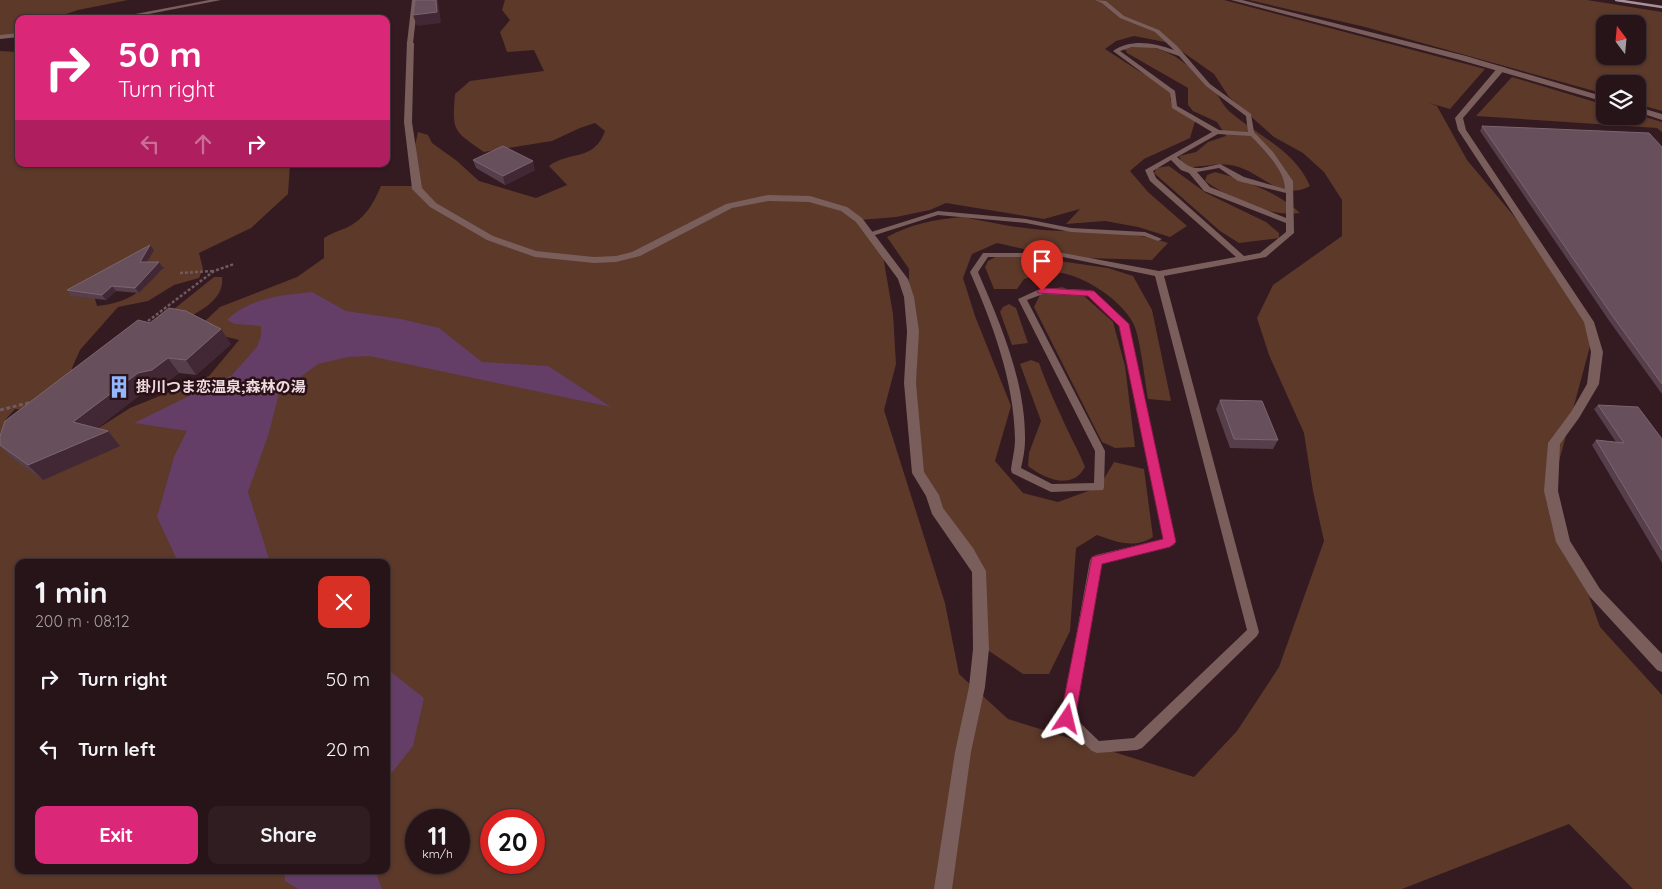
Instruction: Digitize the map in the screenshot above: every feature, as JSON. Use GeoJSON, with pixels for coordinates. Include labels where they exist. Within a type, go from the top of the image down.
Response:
{"type":"FeatureCollection","features":[{"type":"Feature","properties":{"kind":"street"},"geometry":{"type":"LineString","coordinates":[[1234,0],[1502,68],[1596,97]]}},
{"type":"Feature","properties":{"kind":"street"},"geometry":{"type":"LineString","coordinates":[[410,43],[408,122],[417,190],[432,205],[490,238],[535,254],[594,260],[616,259],[636,254],[723,208],[745,201],[783,197],[827,202],[844,208],[859,220],[903,279],[909,297],[914,331],[910,383],[918,472],[932,495],[938,510],[979,571],[981,649],[977,687],[964,752],[943,889]]}},
{"type":"Feature","properties":{"kind":"street"},"geometry":{"type":"LineString","coordinates":[[1502,68],[1459,118],[1462,130],[1589,322],[1597,352],[1593,384],[1575,415],[1554,443],[1551,490],[1563,542],[1595,593],[1662,665]]}},
{"type":"Feature","properties":{"kind":"street"},"geometry":{"type":"LineString","coordinates":[[1646,112],[1662,117]]}},
{"type":"Feature","properties":{"kind":"lane"},"geometry":{"type":"LineString","coordinates":[[134,15],[218,0]]}},
{"type":"Feature","properties":{"kind":"lane"},"geometry":{"type":"LineString","coordinates":[[410,43],[416,0]]}},
{"type":"Feature","properties":{"kind":"lane"},"geometry":{"type":"LineString","coordinates":[[1098,0],[1104,2],[1122,18],[1157,31],[1182,55],[1208,85],[1249,115],[1253,134],[1271,153],[1289,181],[1290,233],[1263,255],[1159,274],[1063,255],[986,255],[974,272],[988,302],[1012,375],[1020,440],[1016,470],[1051,488],[1099,487],[1100,451],[1022,299],[1042,291],[1090,293],[1124,324],[1170,542],[1096,560],[1067,719],[1097,747],[1136,744],[1253,632],[1159,274]]}},
{"type":"Feature","properties":{"kind":"lane"},"geometry":{"type":"LineString","coordinates":[[0,37],[15,35]]}},
{"type":"Feature","properties":{"kind":"lane"},"geometry":{"type":"LineString","coordinates":[[1182,55],[1158,45],[1126,46],[1116,51],[1173,92],[1174,107],[1216,132],[1253,134]]}},
{"type":"Feature","properties":{"kind":"lane"},"geometry":{"type":"LineString","coordinates":[[1216,132],[1149,170],[1153,179],[1243,259]]}},
{"type":"Feature","properties":{"kind":"lane"},"geometry":{"type":"LineString","coordinates":[[1172,158],[1184,168],[1192,171],[1207,189],[1290,222]]}},
{"type":"Feature","properties":{"kind":"lane"},"geometry":{"type":"LineString","coordinates":[[1192,171],[1220,166],[1241,179],[1289,192]]}},
{"type":"Feature","properties":{"kind":"lane"},"geometry":{"type":"LineString","coordinates":[[869,234],[938,213],[1026,221],[1071,230],[1145,234],[1158,239]]}},
{"type":"Feature","properties":{"kind":"path"},"geometry":{"type":"LineString","coordinates":[[180,273],[214,271],[234,264]]}},
{"type":"Feature","properties":{"kind":"path"},"geometry":{"type":"LineString","coordinates":[[142,326],[214,271]]}},
{"type":"Feature","properties":{"kind":"path"},"geometry":{"type":"LineString","coordinates":[[0,410],[35,401]]}},
{"type":"Feature","properties":{"kind":"shaded area"},"geometry":{"type":"Polygon","coordinates":[[[0,0],[128,0],[63,15],[15,15],[15,35],[0,39],[0,0]]]}},
{"type":"Feature","properties":{"kind":"shaded area"},"geometry":{"type":"Polygon","coordinates":[[[505,0],[1224,0],[1485,69],[1450,109],[1429,103],[1437,106],[1467,160],[1539,246],[1593,335],[1551,491],[1600,627],[1662,695],[1662,889],[1633,889],[1569,824],[1402,889],[0,889],[0,51],[15,52],[15,167],[290,167],[288,194],[251,228],[199,253],[203,269],[199,278],[174,285],[148,301],[118,307],[80,350],[72,368],[74,377],[39,412],[15,409],[5,420],[32,425],[43,480],[111,450],[69,447],[130,408],[209,376],[239,340],[207,332],[204,322],[220,307],[297,277],[324,258],[324,238],[352,225],[363,216],[372,205],[381,186],[417,186],[413,155],[418,132],[428,135],[432,143],[457,161],[479,181],[536,198],[567,185],[549,166],[557,161],[581,154],[595,147],[605,131],[595,123],[552,141],[484,152],[460,134],[457,129],[454,116],[455,94],[470,81],[544,71],[534,50],[507,52],[500,32],[510,20],[502,10],[505,0]],[[1134,36],[1116,41],[1105,49],[1139,71],[1174,90],[1170,99],[1174,107],[1196,118],[1190,138],[1144,159],[1130,171],[1148,192],[1187,226],[1170,237],[1138,227],[1105,221],[1066,224],[1080,209],[1044,219],[946,203],[930,210],[896,217],[860,220],[882,250],[893,314],[896,364],[884,410],[945,603],[959,674],[1008,719],[1194,777],[1237,731],[1279,667],[1324,541],[1313,491],[1304,433],[1269,355],[1257,318],[1273,285],[1342,236],[1342,200],[1324,172],[1303,153],[1274,137],[1229,97],[1214,74],[1170,43],[1134,36]],[[144,267],[93,292],[97,306],[119,302],[135,294],[164,267],[144,267]]]}},
{"type":"Feature","properties":{"kind":"shaded area"},"geometry":{"type":"Polygon","coordinates":[[[1249,0],[1587,0],[1662,12],[1662,111],[1646,106],[1646,75],[1596,75],[1596,91],[1365,27],[1249,0]]]}},
{"type":"Feature","properties":{"kind":"shaded area"},"geometry":{"type":"Polygon","coordinates":[[[1136,46],[1148,46],[1159,49],[1189,66],[1214,90],[1230,112],[1285,153],[1303,173],[1310,186],[1290,191],[1280,189],[1254,174],[1229,165],[1184,168],[1179,156],[1196,152],[1208,142],[1226,136],[1217,122],[1193,111],[1188,105],[1188,88],[1127,53],[1125,49],[1136,46]]]}},
{"type":"Feature","properties":{"kind":"shaded area"},"geometry":{"type":"Polygon","coordinates":[[[1512,77],[1596,102],[1596,124],[1476,116],[1512,77]]]}},
{"type":"Feature","properties":{"kind":"shaded area"},"geometry":{"type":"Polygon","coordinates":[[[1646,117],[1662,122],[1662,132],[1657,128],[1612,125],[1646,125],[1646,117]]]}},
{"type":"Feature","properties":{"kind":"shaded area"},"geometry":{"type":"Polygon","coordinates":[[[1169,166],[1206,193],[1266,222],[1279,233],[1279,238],[1239,243],[1220,231],[1154,173],[1157,168],[1169,166]]]}},
{"type":"Feature","properties":{"kind":"shaded area"},"geometry":{"type":"Polygon","coordinates":[[[1215,172],[1271,193],[1300,213],[1275,212],[1238,200],[1205,181],[1207,175],[1215,172]]]}},
{"type":"Feature","properties":{"kind":"shaded area"},"geometry":{"type":"Polygon","coordinates":[[[963,217],[1033,229],[1137,235],[1168,243],[1152,260],[1086,258],[1028,250],[997,243],[972,254],[963,278],[975,316],[1011,406],[995,461],[1023,493],[1058,502],[1099,487],[1114,462],[1144,469],[1153,537],[1139,543],[1125,543],[1097,535],[1076,548],[1070,631],[1049,674],[1023,674],[989,651],[979,571],[918,473],[911,403],[917,369],[909,297],[909,269],[887,237],[924,223],[963,217]]]}},
{"type":"Feature","properties":{"kind":"shaded area"},"geometry":{"type":"Polygon","coordinates":[[[1011,254],[1108,268],[1133,276],[1152,310],[1171,401],[1148,399],[1136,329],[1121,306],[1102,291],[1082,279],[1062,273],[1043,274],[1024,279],[1017,289],[994,289],[985,267],[988,261],[997,256],[1011,254]]]}},
{"type":"Feature","properties":{"kind":"shaded area"},"geometry":{"type":"Polygon","coordinates":[[[214,277],[222,277],[219,293],[208,305],[179,323],[169,313],[214,277]]]}},
{"type":"Feature","properties":{"kind":"shaded area"},"geometry":{"type":"Polygon","coordinates":[[[1062,287],[1083,295],[1113,322],[1125,366],[1135,447],[1115,448],[1102,442],[1034,307],[1042,291],[1062,287]]]}},
{"type":"Feature","properties":{"kind":"shaded area"},"geometry":{"type":"Polygon","coordinates":[[[312,292],[346,311],[401,319],[439,328],[482,362],[548,366],[611,407],[369,356],[348,357],[318,364],[279,393],[269,433],[248,492],[269,559],[177,559],[157,517],[174,457],[187,431],[134,423],[232,375],[257,347],[261,336],[261,326],[235,324],[227,320],[245,307],[256,302],[312,292]]]}},
{"type":"Feature","properties":{"kind":"shaded area"},"geometry":{"type":"Polygon","coordinates":[[[1009,304],[1016,308],[1028,343],[1012,345],[1000,312],[1003,307],[1009,304]]]}},
{"type":"Feature","properties":{"kind":"shaded area"},"geometry":{"type":"Polygon","coordinates":[[[1031,360],[1039,363],[1085,467],[1073,479],[1066,481],[1050,478],[1028,466],[1029,453],[1041,421],[1020,364],[1031,360]]]}},
{"type":"Feature","properties":{"kind":"shaded area"},"geometry":{"type":"Polygon","coordinates":[[[390,671],[424,698],[413,746],[390,775],[390,671]]]}},
{"type":"Feature","properties":{"kind":"shaded area"},"geometry":{"type":"Polygon","coordinates":[[[285,874],[376,874],[382,889],[298,889],[285,881],[285,874]]]}},
{"type":"Feature","properties":{"kind":"building"},"geometry":{"type":"Polygon","coordinates":[[[415,0],[436,0],[437,12],[413,15],[415,0]]]}},
{"type":"Feature","properties":{"kind":"building"},"geometry":{"type":"Polygon","coordinates":[[[1482,126],[1649,133],[1662,147],[1662,384],[1614,318],[1482,126]]]}},
{"type":"Feature","properties":{"kind":"building"},"geometry":{"type":"Polygon","coordinates":[[[503,146],[533,161],[503,176],[473,160],[503,146]]]}},
{"type":"Feature","properties":{"kind":"building"},"geometry":{"type":"Polygon","coordinates":[[[150,245],[140,262],[159,262],[135,288],[112,286],[102,295],[67,290],[150,245]]]}},
{"type":"Feature","properties":{"kind":"building"},"geometry":{"type":"Polygon","coordinates":[[[169,308],[186,311],[221,329],[186,360],[168,358],[152,370],[138,373],[73,422],[108,431],[28,465],[0,445],[0,436],[5,421],[138,320],[150,323],[169,308]]]}},
{"type":"Feature","properties":{"kind":"building"},"geometry":{"type":"Polygon","coordinates":[[[1220,400],[1262,401],[1278,440],[1234,439],[1220,400]]]}},
{"type":"Feature","properties":{"kind":"building"},"geometry":{"type":"Polygon","coordinates":[[[1598,405],[1638,407],[1662,439],[1662,550],[1596,440],[1624,443],[1598,405]]]}},
{"type":"Feature","properties":{"kind":"railway"},"geometry":{"type":"LineString","coordinates":[[1616,0],[1662,7]]}},
{"type":"Feature","properties":{"kind":"place","name":"掛川つま恋温泉;森林の湯"},"geometry":{"type":"Point","coordinates":[119,387]}},
{"type":"Feature","properties":{"kind":"route"},"geometry":{"type":"LineString","coordinates":[[1042,291],[1090,293],[1124,324],[1170,542],[1096,560],[1067,719]]}}]}
